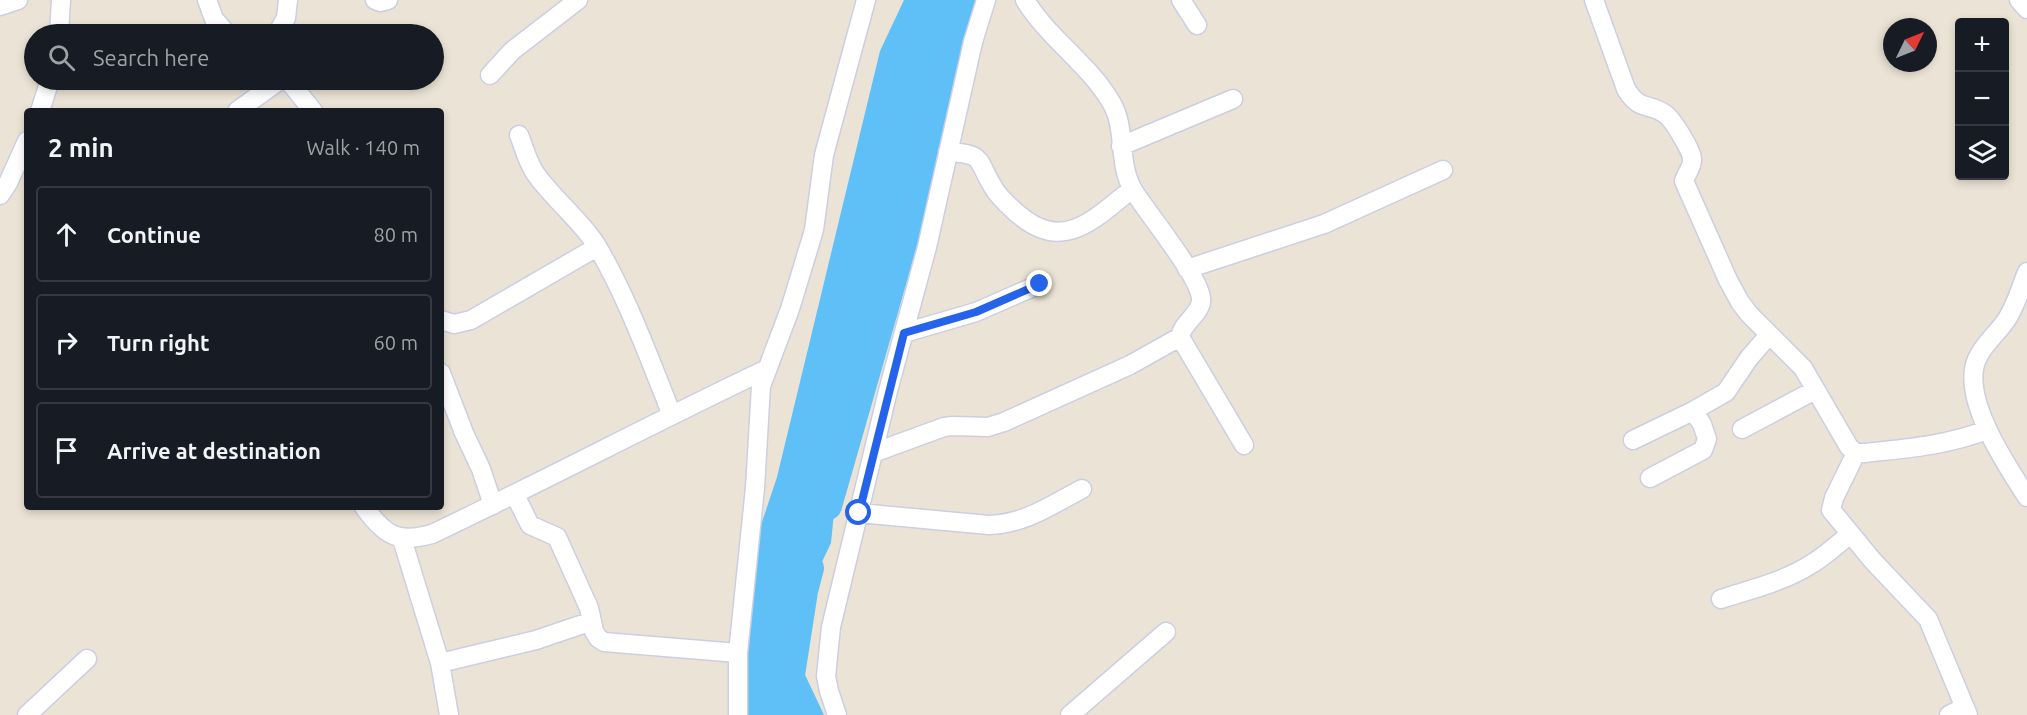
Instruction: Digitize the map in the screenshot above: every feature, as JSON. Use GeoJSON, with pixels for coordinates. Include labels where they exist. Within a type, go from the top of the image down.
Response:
{"type":"FeatureCollection","features":[{"type":"Feature","properties":{"kind":"street"},"geometry":{"type":"LineString","coordinates":[[0,6],[18,0]]}},
{"type":"Feature","properties":{"kind":"street"},"geometry":{"type":"LineString","coordinates":[[60,24],[62,0]]}},
{"type":"Feature","properties":{"kind":"street"},"geometry":{"type":"LineString","coordinates":[[207,0],[218,24]]}},
{"type":"Feature","properties":{"kind":"street"},"geometry":{"type":"LineString","coordinates":[[282,24],[288,0]]}},
{"type":"Feature","properties":{"kind":"street"},"geometry":{"type":"LineString","coordinates":[[375,0],[380,2],[388,0]]}},
{"type":"Feature","properties":{"kind":"street"},"geometry":{"type":"LineString","coordinates":[[738,715],[738,653],[754,499],[761,386],[765,370],[790,309],[814,230],[824,155],[866,0]]}},
{"type":"Feature","properties":{"kind":"street"},"geometry":{"type":"LineString","coordinates":[[837,715],[826,676],[831,627],[873,453],[927,247],[973,42],[986,0]]}},
{"type":"Feature","properties":{"kind":"street"},"geometry":{"type":"LineString","coordinates":[[1025,0],[1042,24],[1084,68],[1112,102],[1117,114],[1126,174],[1132,189],[1187,269],[1200,292],[1202,302],[1181,330],[1180,337],[1244,445]]}},
{"type":"Feature","properties":{"kind":"street"},"geometry":{"type":"LineString","coordinates":[[1182,0],[1197,25]]}},
{"type":"Feature","properties":{"kind":"street"},"geometry":{"type":"LineString","coordinates":[[1594,0],[1626,89],[1638,104],[1664,113],[1670,118],[1690,152],[1692,159],[1684,181],[1740,302],[1769,335],[1803,368],[1849,447],[1856,453],[1865,453],[1938,445],[1958,441],[1987,430]]}},
{"type":"Feature","properties":{"kind":"street"},"geometry":{"type":"LineString","coordinates":[[2019,0],[2027,9]]}},
{"type":"Feature","properties":{"kind":"street"},"geometry":{"type":"LineString","coordinates":[[490,75],[512,51],[573,2]]}},
{"type":"Feature","properties":{"kind":"street"},"geometry":{"type":"LineString","coordinates":[[41,108],[47,90]]}},
{"type":"Feature","properties":{"kind":"street"},"geometry":{"type":"LineString","coordinates":[[241,108],[266,90]]}},
{"type":"Feature","properties":{"kind":"street"},"geometry":{"type":"LineString","coordinates":[[294,90],[306,108]]}},
{"type":"Feature","properties":{"kind":"street"},"geometry":{"type":"LineString","coordinates":[[1121,146],[1233,99]]}},
{"type":"Feature","properties":{"kind":"street"},"geometry":{"type":"LineString","coordinates":[[519,135],[529,163],[536,174],[586,230],[597,247],[633,320],[672,414]]}},
{"type":"Feature","properties":{"kind":"street"},"geometry":{"type":"LineString","coordinates":[[0,195],[24,148]]}},
{"type":"Feature","properties":{"kind":"street"},"geometry":{"type":"LineString","coordinates":[[948,152],[975,155],[980,160],[998,195],[1029,224],[1052,232],[1071,231],[1089,223],[1132,189]]}},
{"type":"Feature","properties":{"kind":"street"},"geometry":{"type":"LineString","coordinates":[[1187,269],[1324,224],[1443,170]]}},
{"type":"Feature","properties":{"kind":"street"},"geometry":{"type":"LineString","coordinates":[[444,321],[454,324],[471,320],[597,247]]}},
{"type":"Feature","properties":{"kind":"street"},"geometry":{"type":"LineString","coordinates":[[2027,272],[2007,319],[1981,352],[1974,365],[1974,385],[1987,430],[2027,497]]}},
{"type":"Feature","properties":{"kind":"street"},"geometry":{"type":"LineString","coordinates":[[904,333],[976,312],[1040,284]]}},
{"type":"Feature","properties":{"kind":"street"},"geometry":{"type":"LineString","coordinates":[[1633,440],[1726,392],[1749,358],[1769,335]]}},
{"type":"Feature","properties":{"kind":"street"},"geometry":{"type":"LineString","coordinates":[[873,453],[944,427],[988,427],[1004,422],[1130,365],[1180,337]]}},
{"type":"Feature","properties":{"kind":"street"},"geometry":{"type":"LineString","coordinates":[[366,510],[380,527],[402,539],[414,539],[432,534],[765,370]]}},
{"type":"Feature","properties":{"kind":"street"},"geometry":{"type":"LineString","coordinates":[[444,386],[481,469],[493,505]]}},
{"type":"Feature","properties":{"kind":"street"},"geometry":{"type":"LineString","coordinates":[[1742,429],[1815,390]]}},
{"type":"Feature","properties":{"kind":"street"},"geometry":{"type":"LineString","coordinates":[[1650,478],[1703,450],[1707,439],[1702,424],[1693,411]]}},
{"type":"Feature","properties":{"kind":"street"},"geometry":{"type":"LineString","coordinates":[[1856,453],[1832,505],[1834,515],[1928,620],[1961,712]]}},
{"type":"Feature","properties":{"kind":"street"},"geometry":{"type":"LineString","coordinates":[[859,513],[1007,525],[1019,522],[1082,489]]}},
{"type":"Feature","properties":{"kind":"street"},"geometry":{"type":"LineString","coordinates":[[515,495],[530,525],[557,537],[589,609],[598,638],[604,642],[738,653]]}},
{"type":"Feature","properties":{"kind":"street"},"geometry":{"type":"LineString","coordinates":[[1721,599],[1761,587],[1797,572],[1814,563],[1850,534]]}},
{"type":"Feature","properties":{"kind":"street"},"geometry":{"type":"LineString","coordinates":[[402,539],[440,663],[449,715]]}},
{"type":"Feature","properties":{"kind":"street"},"geometry":{"type":"LineString","coordinates":[[440,663],[536,640],[592,621]]}},
{"type":"Feature","properties":{"kind":"street"},"geometry":{"type":"LineString","coordinates":[[1070,715],[1166,632]]}},
{"type":"Feature","properties":{"kind":"street"},"geometry":{"type":"LineString","coordinates":[[27,715],[87,659]]}},
{"type":"Feature","properties":{"kind":"water"},"geometry":{"type":"Polygon","coordinates":[[[904,0],[965,0],[840,453],[831,543],[792,625],[799,662],[824,715],[745,715],[742,684],[755,543],[777,477],[880,51],[904,0]]]}},
{"type":"Feature","properties":{"kind":"waterway"},"geometry":{"type":"LineString","coordinates":[[828,506],[973,0]]}},
{"type":"Feature","properties":{"kind":"waterway"},"geometry":{"type":"LineString","coordinates":[[791,715],[786,707],[804,591],[810,568]]}},
{"type":"Feature","properties":{"kind":"route"},"geometry":{"type":"LineString","coordinates":[[859,513],[904,333],[976,312],[1040,284]]}}]}
